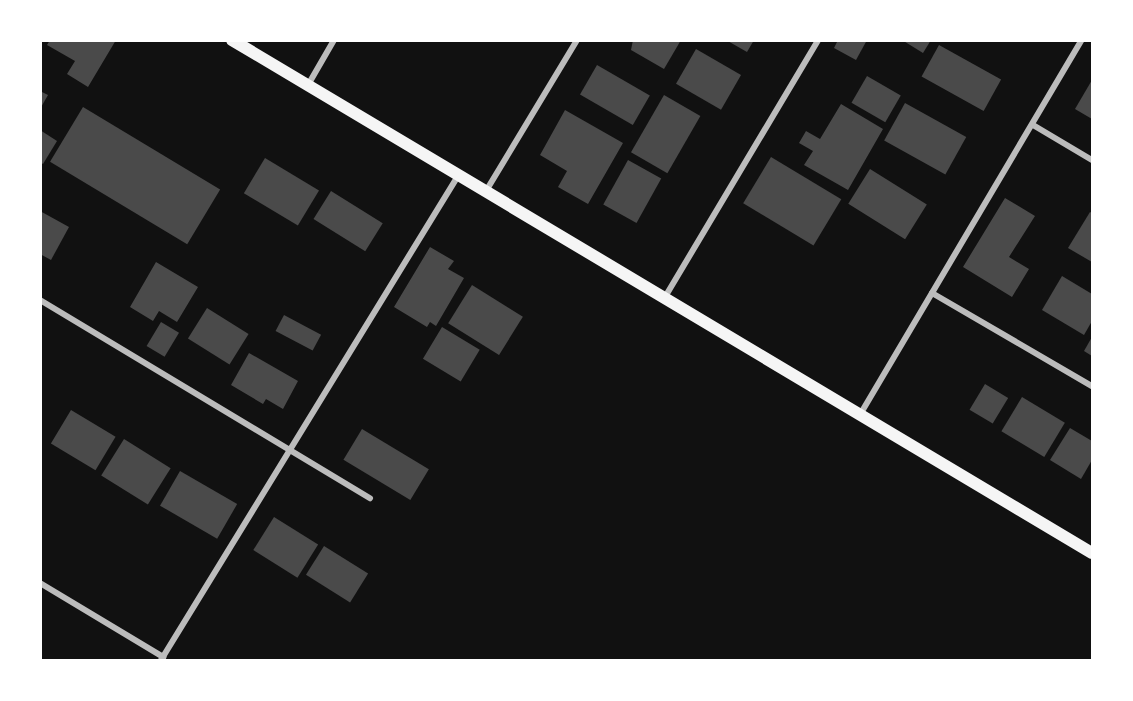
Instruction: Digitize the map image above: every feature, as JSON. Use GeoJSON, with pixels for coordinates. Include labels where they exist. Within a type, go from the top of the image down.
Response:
{"type":"FeatureCollection","features":[{"type":"Feature","properties":{"kind":"main road"},"geometry":{"type":"LineString","coordinates":[[232,40],[861,413],[1092,553]]}},
{"type":"Feature","properties":{"kind":"street"},"geometry":{"type":"LineString","coordinates":[[308,85],[334,40]]}},
{"type":"Feature","properties":{"kind":"street"},"geometry":{"type":"LineString","coordinates":[[486,190],[577,40]]}},
{"type":"Feature","properties":{"kind":"street"},"geometry":{"type":"LineString","coordinates":[[665,297],[818,40]]}},
{"type":"Feature","properties":{"kind":"street"},"geometry":{"type":"LineString","coordinates":[[861,413],[1082,40]]}},
{"type":"Feature","properties":{"kind":"street"},"geometry":{"type":"LineString","coordinates":[[1033,125],[1092,160]]}},
{"type":"Feature","properties":{"kind":"street"},"geometry":{"type":"LineString","coordinates":[[40,583],[162,659],[458,176]]}},
{"type":"Feature","properties":{"kind":"street"},"geometry":{"type":"LineString","coordinates":[[932,293],[1092,386]]}},
{"type":"Feature","properties":{"kind":"street"},"geometry":{"type":"LineString","coordinates":[[40,300],[370,498]]}},
{"type":"Feature","properties":{"kind":"building"},"geometry":{"type":"Polygon","coordinates":[[[50,40],[116,40],[88,87],[67,74],[75,61],[47,45],[50,40]]]}},
{"type":"Feature","properties":{"kind":"building"},"geometry":{"type":"Polygon","coordinates":[[[633,40],[681,40],[664,69],[631,50],[633,40]]]}},
{"type":"Feature","properties":{"kind":"building"},"geometry":{"type":"Polygon","coordinates":[[[726,40],[754,40],[747,52],[726,40]]]}},
{"type":"Feature","properties":{"kind":"building"},"geometry":{"type":"Polygon","coordinates":[[[838,40],[867,40],[856,60],[834,48],[838,40]]]}},
{"type":"Feature","properties":{"kind":"building"},"geometry":{"type":"Polygon","coordinates":[[[902,40],[931,40],[923,53],[902,40]]]}},
{"type":"Feature","properties":{"kind":"building"},"geometry":{"type":"Polygon","coordinates":[[[939,45],[1001,79],[984,111],[922,76],[939,45]]]}},
{"type":"Feature","properties":{"kind":"building"},"geometry":{"type":"Polygon","coordinates":[[[696,49],[741,75],[721,110],[676,84],[696,49]]]}},
{"type":"Feature","properties":{"kind":"building"},"geometry":{"type":"Polygon","coordinates":[[[597,65],[650,96],[633,125],[580,94],[597,65]]]}},
{"type":"Feature","properties":{"kind":"building"},"geometry":{"type":"Polygon","coordinates":[[[867,76],[901,96],[885,122],[852,103],[867,76]]]}},
{"type":"Feature","properties":{"kind":"building"},"geometry":{"type":"Polygon","coordinates":[[[1092,80],[1092,119],[1075,109],[1092,80]]]}},
{"type":"Feature","properties":{"kind":"building"},"geometry":{"type":"Polygon","coordinates":[[[40,91],[48,95],[40,109],[40,91]]]}},
{"type":"Feature","properties":{"kind":"building"},"geometry":{"type":"Polygon","coordinates":[[[664,95],[700,116],[667,173],[631,152],[664,95]]]}},
{"type":"Feature","properties":{"kind":"building"},"geometry":{"type":"Polygon","coordinates":[[[905,103],[966,137],[945,175],[884,141],[905,103]]]}},
{"type":"Feature","properties":{"kind":"building"},"geometry":{"type":"Polygon","coordinates":[[[841,104],[883,129],[848,190],[804,165],[813,151],[799,143],[806,131],[820,139],[841,104]]]}},
{"type":"Feature","properties":{"kind":"building"},"geometry":{"type":"Polygon","coordinates":[[[83,107],[220,189],[187,244],[50,162],[83,107]]]}},
{"type":"Feature","properties":{"kind":"building"},"geometry":{"type":"Polygon","coordinates":[[[565,110],[623,143],[588,204],[558,187],[567,171],[540,155],[565,110]]]}},
{"type":"Feature","properties":{"kind":"building"},"geometry":{"type":"Polygon","coordinates":[[[40,130],[57,141],[43,164],[40,162],[40,130]]]}},
{"type":"Feature","properties":{"kind":"building"},"geometry":{"type":"Polygon","coordinates":[[[771,157],[841,199],[813,246],[743,203],[771,157]]]}},
{"type":"Feature","properties":{"kind":"building"},"geometry":{"type":"Polygon","coordinates":[[[265,158],[319,190],[298,226],[244,193],[265,158]]]}},
{"type":"Feature","properties":{"kind":"building"},"geometry":{"type":"Polygon","coordinates":[[[628,160],[661,178],[637,223],[603,205],[628,160]]]}},
{"type":"Feature","properties":{"kind":"building"},"geometry":{"type":"Polygon","coordinates":[[[870,169],[927,205],[905,239],[848,204],[870,169]]]}},
{"type":"Feature","properties":{"kind":"building"},"geometry":{"type":"Polygon","coordinates":[[[331,191],[383,223],[365,251],[314,219],[331,191]]]}},
{"type":"Feature","properties":{"kind":"building"},"geometry":{"type":"Polygon","coordinates":[[[1005,198],[1035,216],[1009,257],[1029,269],[1012,297],[963,267],[1005,198]]]}},
{"type":"Feature","properties":{"kind":"building"},"geometry":{"type":"Polygon","coordinates":[[[40,211],[69,227],[51,260],[40,254],[40,211]]]}},
{"type":"Feature","properties":{"kind":"building"},"geometry":{"type":"Polygon","coordinates":[[[1090,212],[1092,213],[1092,262],[1068,248],[1090,212]]]}},
{"type":"Feature","properties":{"kind":"building"},"geometry":{"type":"Polygon","coordinates":[[[430,247],[454,261],[448,269],[464,278],[436,326],[430,322],[427,327],[394,307],[430,247]]]}},
{"type":"Feature","properties":{"kind":"building"},"geometry":{"type":"Polygon","coordinates":[[[156,262],[198,287],[177,322],[159,311],[153,321],[130,307],[156,262]]]}},
{"type":"Feature","properties":{"kind":"building"},"geometry":{"type":"Polygon","coordinates":[[[1062,276],[1092,294],[1092,321],[1084,335],[1042,310],[1062,276]]]}},
{"type":"Feature","properties":{"kind":"building"},"geometry":{"type":"Polygon","coordinates":[[[472,285],[523,317],[499,355],[448,323],[472,285]]]}},
{"type":"Feature","properties":{"kind":"building"},"geometry":{"type":"Polygon","coordinates":[[[207,308],[249,334],[229,364],[188,339],[207,308]]]}},
{"type":"Feature","properties":{"kind":"building"},"geometry":{"type":"Polygon","coordinates":[[[284,315],[321,335],[313,351],[276,331],[284,315]]]}},
{"type":"Feature","properties":{"kind":"building"},"geometry":{"type":"Polygon","coordinates":[[[161,322],[179,333],[165,357],[147,346],[161,322]]]}},
{"type":"Feature","properties":{"kind":"building"},"geometry":{"type":"Polygon","coordinates":[[[442,327],[480,350],[461,381],[423,359],[442,327]]]}},
{"type":"Feature","properties":{"kind":"building"},"geometry":{"type":"Polygon","coordinates":[[[1092,337],[1092,356],[1084,351],[1092,337]]]}},
{"type":"Feature","properties":{"kind":"building"},"geometry":{"type":"Polygon","coordinates":[[[249,353],[298,381],[283,409],[266,399],[263,404],[231,385],[249,353]]]}},
{"type":"Feature","properties":{"kind":"building"},"geometry":{"type":"Polygon","coordinates":[[[985,384],[1008,398],[993,424],[970,410],[985,384]]]}},
{"type":"Feature","properties":{"kind":"building"},"geometry":{"type":"Polygon","coordinates":[[[1022,397],[1065,423],[1044,457],[1001,431],[1022,397]]]}},
{"type":"Feature","properties":{"kind":"building"},"geometry":{"type":"Polygon","coordinates":[[[71,410],[116,437],[95,470],[51,443],[71,410]]]}},
{"type":"Feature","properties":{"kind":"building"},"geometry":{"type":"Polygon","coordinates":[[[1070,428],[1092,441],[1092,460],[1081,479],[1050,460],[1070,428]]]}},
{"type":"Feature","properties":{"kind":"building"},"geometry":{"type":"Polygon","coordinates":[[[362,429],[429,469],[410,500],[343,460],[362,429]]]}},
{"type":"Feature","properties":{"kind":"building"},"geometry":{"type":"Polygon","coordinates":[[[124,439],[171,468],[148,505],[101,475],[124,439]]]}},
{"type":"Feature","properties":{"kind":"building"},"geometry":{"type":"Polygon","coordinates":[[[180,471],[237,504],[217,539],[160,506],[180,471]]]}},
{"type":"Feature","properties":{"kind":"building"},"geometry":{"type":"Polygon","coordinates":[[[274,517],[318,545],[297,578],[253,550],[274,517]]]}},
{"type":"Feature","properties":{"kind":"building"},"geometry":{"type":"Polygon","coordinates":[[[324,546],[368,574],[350,602],[306,575],[324,546]]]}}]}
